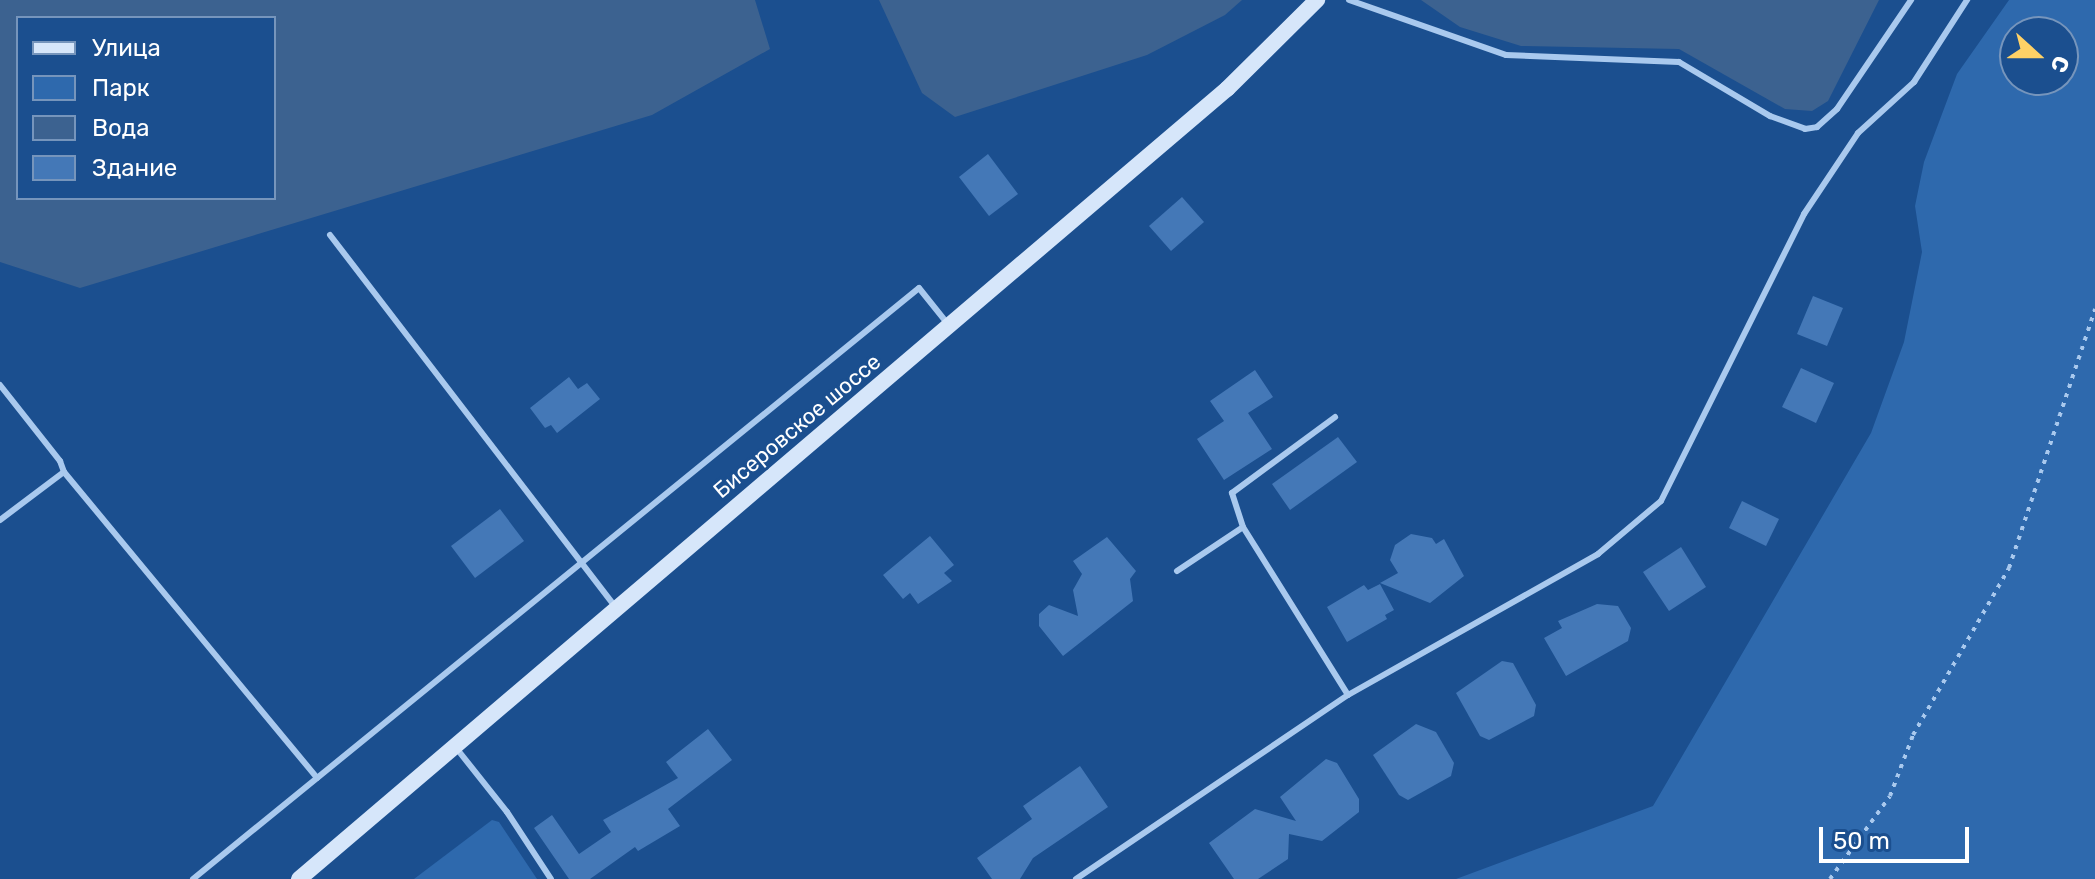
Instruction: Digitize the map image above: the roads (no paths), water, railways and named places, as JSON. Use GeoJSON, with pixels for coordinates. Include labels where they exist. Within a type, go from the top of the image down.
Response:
{"type":"FeatureCollection","features":[{"type":"Feature","properties":{"kind":"main road","name":"Бисеровское шоссе"},"geometry":{"type":"LineString","coordinates":[[299,879],[1227,89],[1317,0]]}},
{"type":"Feature","properties":{"kind":"lane"},"geometry":{"type":"LineString","coordinates":[[1349,0],[1506,55],[1679,62],[1770,116],[1805,129],[1817,127],[1837,109],[1911,0]]}},
{"type":"Feature","properties":{"kind":"lane"},"geometry":{"type":"LineString","coordinates":[[1076,879],[1348,695],[1598,554],[1661,501],[1804,214],[1858,133],[1914,82],[1967,0]]}},
{"type":"Feature","properties":{"kind":"lane"},"geometry":{"type":"LineString","coordinates":[[330,235],[579,564],[616,608]]}},
{"type":"Feature","properties":{"kind":"lane"},"geometry":{"type":"LineString","coordinates":[[193,879],[919,288],[950,326]]}},
{"type":"Feature","properties":{"kind":"lane"},"geometry":{"type":"LineString","coordinates":[[0,385],[60,461],[64,472],[317,778]]}},
{"type":"Feature","properties":{"kind":"lane"},"geometry":{"type":"LineString","coordinates":[[1335,417],[1232,493],[1243,527],[1348,695]]}},
{"type":"Feature","properties":{"kind":"lane"},"geometry":{"type":"LineString","coordinates":[[0,520],[64,472]]}},
{"type":"Feature","properties":{"kind":"lane"},"geometry":{"type":"LineString","coordinates":[[1177,571],[1243,527]]}},
{"type":"Feature","properties":{"kind":"lane"},"geometry":{"type":"LineString","coordinates":[[454,746],[507,812],[551,879]]}},
{"type":"Feature","properties":{"kind":"water"},"geometry":{"type":"Polygon","coordinates":[[[0,0],[755,0],[770,49],[652,115],[80,288],[0,262],[0,0]]]}},
{"type":"Feature","properties":{"kind":"water"},"geometry":{"type":"Polygon","coordinates":[[[879,0],[1242,0],[1225,15],[1147,55],[955,117],[922,93],[879,0]]]}},
{"type":"Feature","properties":{"kind":"water"},"geometry":{"type":"Polygon","coordinates":[[[1421,0],[1879,0],[1828,101],[1812,111],[1785,109],[1679,49],[1521,46],[1460,27],[1421,0]]]}}]}
